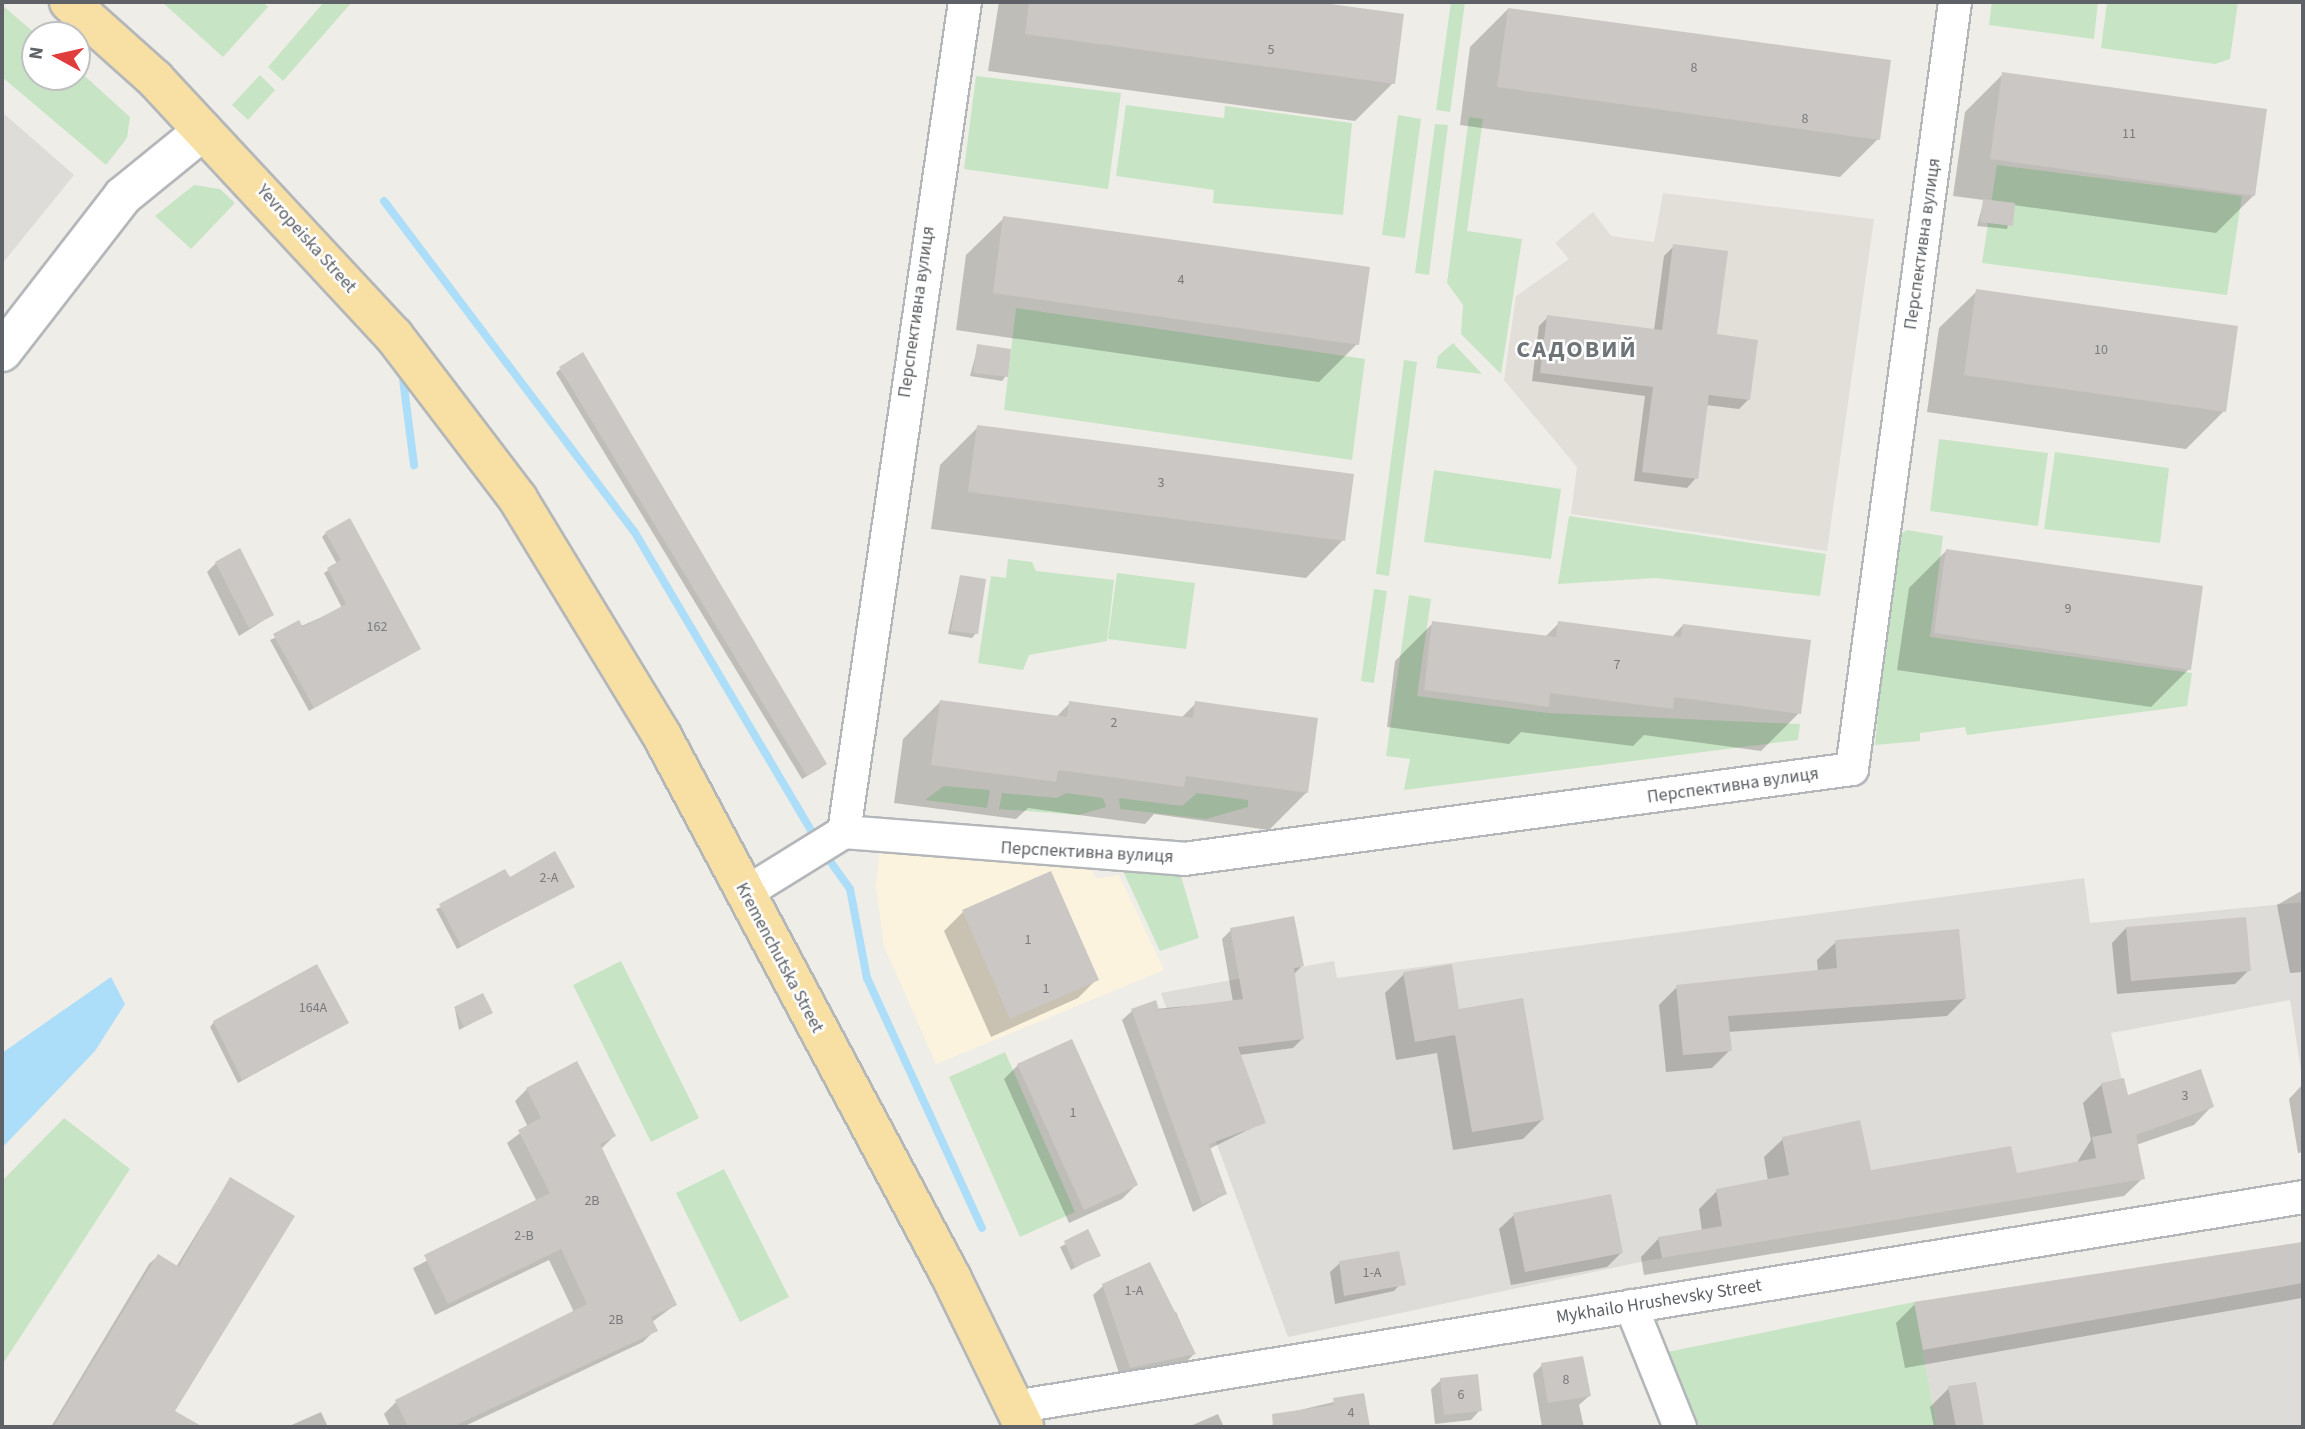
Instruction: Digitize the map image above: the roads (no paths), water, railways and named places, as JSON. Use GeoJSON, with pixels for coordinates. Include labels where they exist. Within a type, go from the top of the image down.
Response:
{"type":"FeatureCollection","features":[{"type":"Feature","properties":{"kind":"highway","name":"Yevropeiska Street"},"geometry":{"type":"LineString","coordinates":[[69,2],[203,131],[394,336],[518,499]]}},
{"type":"Feature","properties":{"kind":"highway","name":"Kremenchutska Street"},"geometry":{"type":"LineString","coordinates":[[518,499],[591,611],[951,1277],[1019,1417]]}},
{"type":"Feature","properties":{"kind":"street","name":"Перспективна вулиця"},"geometry":{"type":"LineString","coordinates":[[965,2],[844,832],[1184,859],[1852,769],[1955,2]]}},
{"type":"Feature","properties":{"kind":"street"},"geometry":{"type":"LineString","coordinates":[[2,352],[123,197],[203,131]]}},
{"type":"Feature","properties":{"kind":"street"},"geometry":{"type":"LineString","coordinates":[[744,894],[844,832]]}},
{"type":"Feature","properties":{"kind":"street","name":"Mykhailo Hrushevsky Street"},"geometry":{"type":"LineString","coordinates":[[1019,1417],[1631,1306],[2303,1197]]}},
{"type":"Feature","properties":{"kind":"street"},"geometry":{"type":"LineString","coordinates":[[1631,1306],[1680,1427]]}},
{"type":"Feature","properties":{"kind":"water"},"geometry":{"type":"Polygon","coordinates":[[[111,977],[125,1004],[95,1051],[2,1148],[2,1053],[111,977]]]}},
{"type":"Feature","properties":{"kind":"waterway"},"geometry":{"type":"LineString","coordinates":[[384,201],[634,531],[812,832]]}},
{"type":"Feature","properties":{"kind":"waterway"},"geometry":{"type":"LineString","coordinates":[[403,379],[414,465]]}},
{"type":"Feature","properties":{"kind":"waterway"},"geometry":{"type":"LineString","coordinates":[[825,854],[850,889],[867,978],[982,1228]]}},
{"type":"Feature","properties":{"kind":"district","name":"САДОВИЙ"},"geometry":{"type":"Point","coordinates":[1577,350]}}]}
